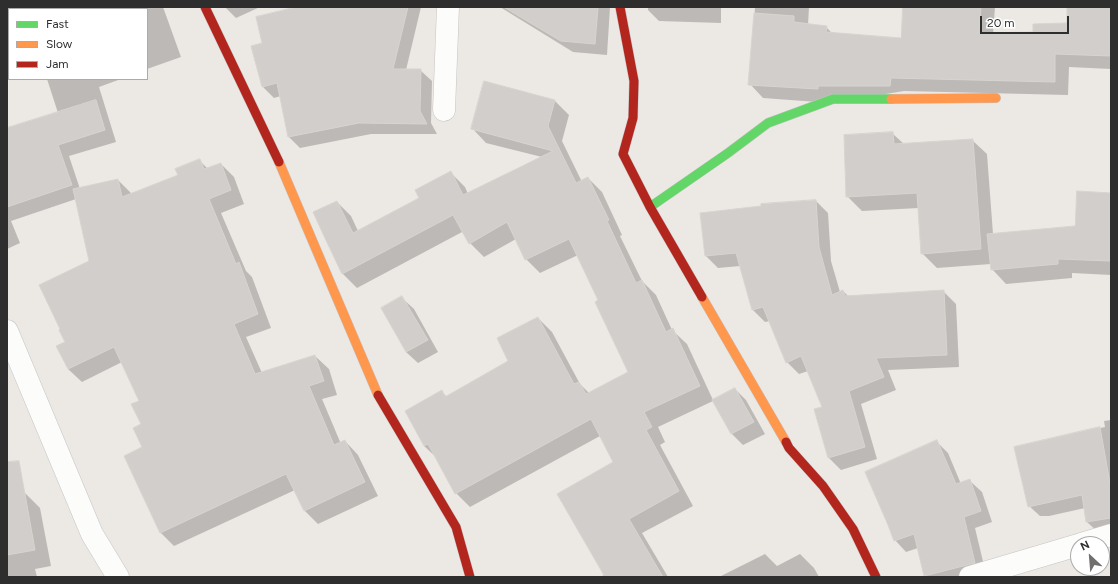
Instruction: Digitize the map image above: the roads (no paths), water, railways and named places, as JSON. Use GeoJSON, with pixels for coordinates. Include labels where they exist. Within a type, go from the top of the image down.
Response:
{"type":"FeatureCollection","features":[{"type":"Feature","properties":{"kind":"street"},"geometry":{"type":"LineString","coordinates":[[205,7],[282,169],[380,399],[456,527],[470,577]]}},
{"type":"Feature","properties":{"kind":"street"},"geometry":{"type":"LineString","coordinates":[[444,110],[448,7]]}},
{"type":"Feature","properties":{"kind":"street"},"geometry":{"type":"LineString","coordinates":[[620,7],[634,81],[633,118],[623,154],[650,208],[789,448],[823,486],[853,529],[876,577]]}},
{"type":"Feature","properties":{"kind":"street"},"geometry":{"type":"LineString","coordinates":[[650,208],[768,123],[834,99],[996,98]]}},
{"type":"Feature","properties":{"kind":"street"},"geometry":{"type":"LineString","coordinates":[[7,331],[92,534],[118,577]]}},
{"type":"Feature","properties":{"kind":"street"},"geometry":{"type":"LineString","coordinates":[[970,577],[1070,547]]}}]}
